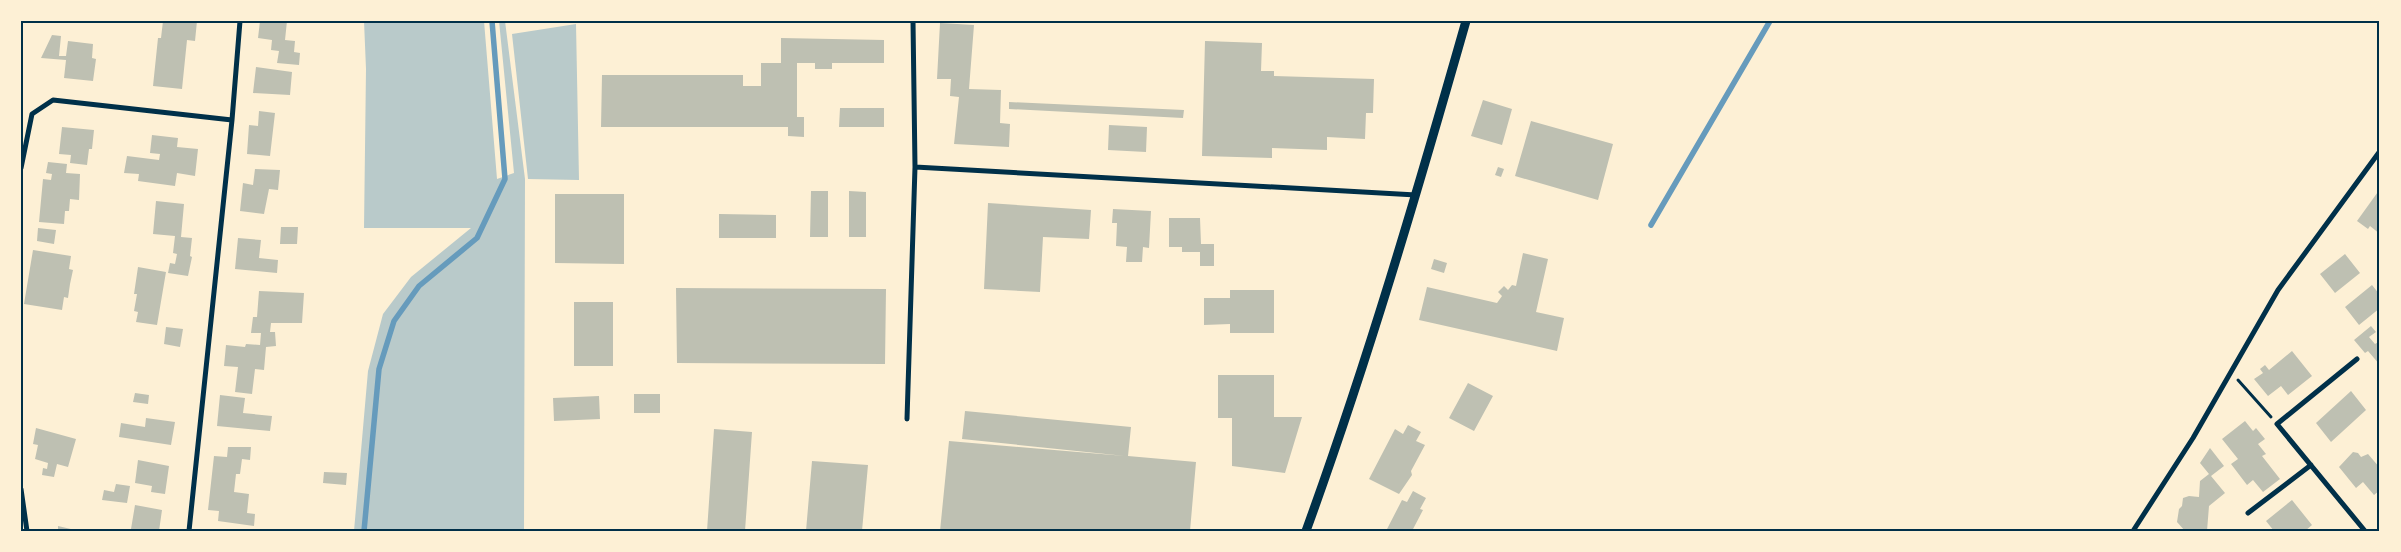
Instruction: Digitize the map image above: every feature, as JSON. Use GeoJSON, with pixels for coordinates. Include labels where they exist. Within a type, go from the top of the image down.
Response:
{"type":"FeatureCollection","features":[{"type":"Feature","properties":{"kind":"street"},"geometry":{"type":"LineString","coordinates":[[189,531],[232,120],[240,21]]}},
{"type":"Feature","properties":{"kind":"street"},"geometry":{"type":"LineString","coordinates":[[907,419],[915,167],[913,21]]}},
{"type":"Feature","properties":{"kind":"street"},"geometry":{"type":"LineString","coordinates":[[1306,531],[1340,436],[1417,195],[1466,21]]}},
{"type":"Feature","properties":{"kind":"street"},"geometry":{"type":"LineString","coordinates":[[21,168],[32,114],[53,100],[232,120]]}},
{"type":"Feature","properties":{"kind":"street"},"geometry":{"type":"LineString","coordinates":[[2134,531],[2193,438],[2278,290],[2380,151]]}},
{"type":"Feature","properties":{"kind":"street"},"geometry":{"type":"LineString","coordinates":[[915,167],[1417,195]]}},
{"type":"Feature","properties":{"kind":"street"},"geometry":{"type":"LineString","coordinates":[[2357,359],[2277,424],[2365,531]]}},
{"type":"Feature","properties":{"kind":"street"},"geometry":{"type":"LineString","coordinates":[[2248,513],[2311,465]]}},
{"type":"Feature","properties":{"kind":"street"},"geometry":{"type":"LineString","coordinates":[[21,489],[27,531]]}},
{"type":"Feature","properties":{"kind":"path"},"geometry":{"type":"LineString","coordinates":[[2229,375],[2242,382],[2277,424]]}},
{"type":"Feature","properties":{"kind":"shaded area"},"geometry":{"type":"Polygon","coordinates":[[[364,21],[484,21],[497,179],[514,173],[499,21],[505,21],[525,179],[524,531],[354,531],[368,371],[383,314],[411,277],[471,228],[364,228],[366,69],[364,21]]]}},
{"type":"Feature","properties":{"kind":"shaded area"},"geometry":{"type":"Polygon","coordinates":[[[576,24],[579,180],[528,179],[512,34],[576,24]]]}},
{"type":"Feature","properties":{"kind":"building"},"geometry":{"type":"Polygon","coordinates":[[[163,21],[197,21],[195,41],[187,40],[182,89],[153,86],[158,38],[161,38],[163,21]]]}},
{"type":"Feature","properties":{"kind":"building"},"geometry":{"type":"Polygon","coordinates":[[[260,21],[287,21],[285,40],[295,41],[294,52],[300,53],[299,65],[277,63],[279,51],[271,50],[272,40],[258,38],[260,21]]]}},
{"type":"Feature","properties":{"kind":"building"},"geometry":{"type":"Polygon","coordinates":[[[940,23],[974,25],[969,89],[1001,90],[1000,123],[1010,124],[1009,147],[954,144],[959,97],[950,96],[951,79],[937,79],[940,23]]]}},
{"type":"Feature","properties":{"kind":"building"},"geometry":{"type":"Polygon","coordinates":[[[52,35],[61,36],[59,56],[66,56],[68,41],[93,44],[92,58],[96,59],[93,81],[64,78],[66,60],[41,58],[52,35]]]}},
{"type":"Feature","properties":{"kind":"building"},"geometry":{"type":"Polygon","coordinates":[[[781,38],[884,40],[884,63],[832,63],[832,69],[815,69],[815,63],[797,63],[797,117],[804,117],[804,137],[788,136],[788,127],[601,127],[602,75],[743,75],[743,86],[761,86],[761,63],[781,63],[781,38]]]}},
{"type":"Feature","properties":{"kind":"building"},"geometry":{"type":"Polygon","coordinates":[[[1205,41],[1262,43],[1261,71],[1274,71],[1274,76],[1374,79],[1373,113],[1366,113],[1365,139],[1327,137],[1327,150],[1272,148],[1272,158],[1202,156],[1205,41]]]}},
{"type":"Feature","properties":{"kind":"building"},"geometry":{"type":"Polygon","coordinates":[[[256,67],[292,72],[290,95],[253,93],[256,67]]]}},
{"type":"Feature","properties":{"kind":"building"},"geometry":{"type":"Polygon","coordinates":[[[1483,100],[1512,109],[1502,145],[1471,136],[1483,100]]]}},
{"type":"Feature","properties":{"kind":"building"},"geometry":{"type":"Polygon","coordinates":[[[1009,102],[1184,110],[1183,118],[1009,109],[1009,102]]]}},
{"type":"Feature","properties":{"kind":"building"},"geometry":{"type":"Polygon","coordinates":[[[840,108],[884,108],[884,127],[839,127],[840,108]]]}},
{"type":"Feature","properties":{"kind":"building"},"geometry":{"type":"Polygon","coordinates":[[[259,111],[275,113],[270,156],[247,154],[249,125],[258,126],[259,111]]]}},
{"type":"Feature","properties":{"kind":"building"},"geometry":{"type":"Polygon","coordinates":[[[1531,121],[1613,144],[1598,200],[1515,176],[1531,121]]]}},
{"type":"Feature","properties":{"kind":"building"},"geometry":{"type":"Polygon","coordinates":[[[1109,125],[1147,127],[1146,152],[1108,150],[1109,125]]]}},
{"type":"Feature","properties":{"kind":"building"},"geometry":{"type":"Polygon","coordinates":[[[62,127],[94,130],[92,149],[89,149],[87,165],[70,163],[71,155],[59,154],[62,127]]]}},
{"type":"Feature","properties":{"kind":"building"},"geometry":{"type":"Polygon","coordinates":[[[152,135],[178,138],[177,147],[198,149],[195,176],[177,173],[175,186],[138,181],[139,174],[124,173],[127,156],[159,160],[160,154],[150,153],[152,135]]]}},
{"type":"Feature","properties":{"kind":"building"},"geometry":{"type":"Polygon","coordinates":[[[48,162],[67,164],[66,173],[80,174],[79,200],[70,199],[69,211],[65,211],[64,224],[39,222],[43,179],[51,180],[52,174],[46,173],[48,162]]]}},
{"type":"Feature","properties":{"kind":"building"},"geometry":{"type":"Polygon","coordinates":[[[1498,167],[1504,169],[1501,177],[1495,175],[1498,167]]]}},
{"type":"Feature","properties":{"kind":"building"},"geometry":{"type":"Polygon","coordinates":[[[255,169],[280,170],[278,190],[269,189],[264,214],[240,211],[243,183],[253,185],[255,169]]]}},
{"type":"Feature","properties":{"kind":"building"},"geometry":{"type":"Polygon","coordinates":[[[2380,189],[2380,234],[2370,226],[2368,229],[2357,221],[2380,189]]]}},
{"type":"Feature","properties":{"kind":"building"},"geometry":{"type":"Polygon","coordinates":[[[811,191],[828,191],[828,237],[810,237],[811,191]]]}},
{"type":"Feature","properties":{"kind":"building"},"geometry":{"type":"Polygon","coordinates":[[[849,191],[866,192],[866,237],[849,237],[849,191]]]}},
{"type":"Feature","properties":{"kind":"building"},"geometry":{"type":"Polygon","coordinates":[[[555,194],[624,194],[624,264],[555,263],[555,194]]]}},
{"type":"Feature","properties":{"kind":"building"},"geometry":{"type":"Polygon","coordinates":[[[156,201],[184,204],[181,237],[192,238],[190,256],[192,257],[188,276],[168,273],[170,263],[175,264],[177,254],[173,253],[175,236],[153,234],[156,201]]]}},
{"type":"Feature","properties":{"kind":"building"},"geometry":{"type":"Polygon","coordinates":[[[988,203],[1091,210],[1089,239],[1043,237],[1040,292],[984,289],[988,203]]]}},
{"type":"Feature","properties":{"kind":"building"},"geometry":{"type":"Polygon","coordinates":[[[1113,209],[1151,211],[1149,248],[1143,247],[1142,262],[1126,262],[1127,247],[1116,246],[1117,223],[1112,223],[1113,209]]]}},
{"type":"Feature","properties":{"kind":"building"},"geometry":{"type":"Polygon","coordinates":[[[719,214],[776,215],[776,238],[719,238],[719,214]]]}},
{"type":"Feature","properties":{"kind":"building"},"geometry":{"type":"Polygon","coordinates":[[[1169,218],[1200,218],[1201,244],[1214,244],[1214,266],[1200,266],[1200,252],[1182,252],[1182,247],[1169,247],[1169,218]]]}},
{"type":"Feature","properties":{"kind":"building"},"geometry":{"type":"Polygon","coordinates":[[[281,227],[298,227],[297,244],[280,244],[281,227]]]}},
{"type":"Feature","properties":{"kind":"building"},"geometry":{"type":"Polygon","coordinates":[[[38,228],[56,230],[54,244],[37,241],[38,228]]]}},
{"type":"Feature","properties":{"kind":"building"},"geometry":{"type":"Polygon","coordinates":[[[238,238],[261,240],[259,258],[278,260],[277,273],[235,269],[238,238]]]}},
{"type":"Feature","properties":{"kind":"building"},"geometry":{"type":"Polygon","coordinates":[[[33,250],[71,256],[69,269],[73,270],[68,298],[64,297],[62,310],[24,304],[33,250]]]}},
{"type":"Feature","properties":{"kind":"building"},"geometry":{"type":"Polygon","coordinates":[[[1523,253],[1548,259],[1536,312],[1564,318],[1557,351],[1419,320],[1427,287],[1497,303],[1502,296],[1498,292],[1504,286],[1508,290],[1512,285],[1516,286],[1523,253]]]}},
{"type":"Feature","properties":{"kind":"building"},"geometry":{"type":"Polygon","coordinates":[[[2345,254],[2360,273],[2335,293],[2320,274],[2345,254]]]}},
{"type":"Feature","properties":{"kind":"building"},"geometry":{"type":"Polygon","coordinates":[[[1434,259],[1447,263],[1444,273],[1431,269],[1434,259]]]}},
{"type":"Feature","properties":{"kind":"building"},"geometry":{"type":"Polygon","coordinates":[[[138,267],[166,272],[157,325],[136,322],[138,312],[134,311],[137,294],[134,294],[138,267]]]}},
{"type":"Feature","properties":{"kind":"building"},"geometry":{"type":"Polygon","coordinates":[[[2372,285],[2380,295],[2380,308],[2359,325],[2345,307],[2372,285]]]}},
{"type":"Feature","properties":{"kind":"building"},"geometry":{"type":"Polygon","coordinates":[[[676,288],[886,289],[885,364],[677,363],[676,288]]]}},
{"type":"Feature","properties":{"kind":"building"},"geometry":{"type":"Polygon","coordinates":[[[1230,290],[1274,290],[1274,333],[1230,333],[1230,324],[1204,325],[1204,298],[1230,298],[1230,290]]]}},
{"type":"Feature","properties":{"kind":"building"},"geometry":{"type":"Polygon","coordinates":[[[259,291],[304,293],[302,323],[271,323],[270,332],[275,332],[276,346],[266,347],[264,370],[255,369],[252,394],[235,392],[238,367],[224,366],[226,345],[245,347],[246,344],[260,345],[261,333],[251,333],[253,317],[257,317],[259,291]]]}},
{"type":"Feature","properties":{"kind":"building"},"geometry":{"type":"Polygon","coordinates":[[[574,302],[613,302],[613,366],[574,366],[574,302]]]}},
{"type":"Feature","properties":{"kind":"building"},"geometry":{"type":"Polygon","coordinates":[[[2371,326],[2376,332],[2369,337],[2375,344],[2380,341],[2380,365],[2368,351],[2365,353],[2354,340],[2371,326]]]}},
{"type":"Feature","properties":{"kind":"building"},"geometry":{"type":"Polygon","coordinates":[[[166,327],[183,329],[180,347],[164,344],[166,327]]]}},
{"type":"Feature","properties":{"kind":"building"},"geometry":{"type":"Polygon","coordinates":[[[2292,351],[2312,376],[2288,395],[2281,386],[2268,396],[2254,379],[2263,373],[2260,369],[2265,365],[2269,370],[2292,351]]]}},
{"type":"Feature","properties":{"kind":"building"},"geometry":{"type":"Polygon","coordinates":[[[1218,375],[1274,375],[1274,417],[1302,417],[1285,473],[1232,466],[1232,418],[1218,418],[1218,375]]]}},
{"type":"Feature","properties":{"kind":"building"},"geometry":{"type":"Polygon","coordinates":[[[1468,383],[1493,396],[1474,431],[1449,418],[1468,383]]]}},
{"type":"Feature","properties":{"kind":"building"},"geometry":{"type":"Polygon","coordinates":[[[2351,391],[2366,410],[2331,442],[2316,423],[2351,391]]]}},
{"type":"Feature","properties":{"kind":"building"},"geometry":{"type":"Polygon","coordinates":[[[135,393],[149,395],[148,404],[133,402],[135,393]]]}},
{"type":"Feature","properties":{"kind":"building"},"geometry":{"type":"Polygon","coordinates":[[[634,394],[660,394],[660,413],[634,413],[634,394]]]}},
{"type":"Feature","properties":{"kind":"building"},"geometry":{"type":"Polygon","coordinates":[[[220,395],[245,398],[243,413],[272,416],[270,431],[217,426],[220,395]]]}},
{"type":"Feature","properties":{"kind":"building"},"geometry":{"type":"Polygon","coordinates":[[[599,396],[600,419],[554,421],[553,398],[599,396]]]}},
{"type":"Feature","properties":{"kind":"building"},"geometry":{"type":"Polygon","coordinates":[[[965,411],[1131,427],[1128,456],[1196,462],[1190,531],[940,531],[949,441],[1125,456],[962,439],[965,411]]]}},
{"type":"Feature","properties":{"kind":"building"},"geometry":{"type":"Polygon","coordinates":[[[146,418],[175,422],[171,445],[119,437],[121,423],[145,427],[146,418]]]}},
{"type":"Feature","properties":{"kind":"building"},"geometry":{"type":"Polygon","coordinates":[[[2245,421],[2253,431],[2256,428],[2265,439],[2258,444],[2266,454],[2262,456],[2280,479],[2263,492],[2253,480],[2247,485],[2231,464],[2238,459],[2222,439],[2245,421]]]}},
{"type":"Feature","properties":{"kind":"building"},"geometry":{"type":"Polygon","coordinates":[[[1408,425],[1421,432],[1416,441],[1425,445],[1411,471],[1412,475],[1399,494],[1369,479],[1395,429],[1403,434],[1408,425]]]}},
{"type":"Feature","properties":{"kind":"building"},"geometry":{"type":"Polygon","coordinates":[[[36,428],[76,439],[68,467],[57,464],[54,477],[42,475],[43,468],[47,469],[48,463],[35,459],[38,445],[33,444],[36,428]]]}},
{"type":"Feature","properties":{"kind":"building"},"geometry":{"type":"Polygon","coordinates":[[[714,429],[752,432],[745,531],[707,531],[714,429]]]}},
{"type":"Feature","properties":{"kind":"building"},"geometry":{"type":"Polygon","coordinates":[[[228,447],[251,447],[250,460],[242,459],[240,474],[236,474],[234,492],[249,494],[247,513],[255,514],[254,526],[218,521],[219,511],[208,510],[214,456],[227,457],[228,447]]]}},
{"type":"Feature","properties":{"kind":"building"},"geometry":{"type":"Polygon","coordinates":[[[2210,448],[2224,466],[2211,476],[2225,493],[2209,506],[2207,531],[2185,531],[2177,522],[2179,509],[2182,506],[2183,498],[2189,496],[2199,497],[2200,481],[2209,474],[2200,463],[2210,448]]]}},
{"type":"Feature","properties":{"kind":"building"},"geometry":{"type":"Polygon","coordinates":[[[2353,452],[2358,453],[2361,457],[2368,454],[2380,468],[2380,490],[2374,495],[2363,482],[2356,488],[2339,467],[2353,452]]]}},
{"type":"Feature","properties":{"kind":"building"},"geometry":{"type":"Polygon","coordinates":[[[138,460],[169,466],[165,494],[151,492],[152,486],[135,483],[138,460]]]}},
{"type":"Feature","properties":{"kind":"building"},"geometry":{"type":"Polygon","coordinates":[[[812,461],[868,465],[862,531],[806,531],[812,461]]]}},
{"type":"Feature","properties":{"kind":"building"},"geometry":{"type":"Polygon","coordinates":[[[324,472],[347,473],[346,485],[323,483],[324,472]]]}},
{"type":"Feature","properties":{"kind":"building"},"geometry":{"type":"Polygon","coordinates":[[[116,484],[130,486],[127,503],[102,500],[104,490],[114,492],[116,484]]]}},
{"type":"Feature","properties":{"kind":"building"},"geometry":{"type":"Polygon","coordinates":[[[1413,491],[1426,498],[1420,509],[1423,510],[1412,531],[1386,531],[1402,500],[1407,502],[1413,491]]]}},
{"type":"Feature","properties":{"kind":"building"},"geometry":{"type":"Polygon","coordinates":[[[2292,500],[2312,525],[2305,531],[2274,531],[2266,521],[2292,500]]]}},
{"type":"Feature","properties":{"kind":"building"},"geometry":{"type":"Polygon","coordinates":[[[135,505],[162,510],[159,531],[131,529],[135,505]]]}},
{"type":"Feature","properties":{"kind":"building"},"geometry":{"type":"Polygon","coordinates":[[[58,526],[75,530],[75,531],[58,531],[58,526]]]}},
{"type":"Feature","properties":{"kind":"waterway"},"geometry":{"type":"LineString","coordinates":[[364,531],[379,369],[394,321],[419,286],[477,238],[505,179],[492,21]]}},
{"type":"Feature","properties":{"kind":"waterway"},"geometry":{"type":"LineString","coordinates":[[1651,225],[1770,21]]}}]}
